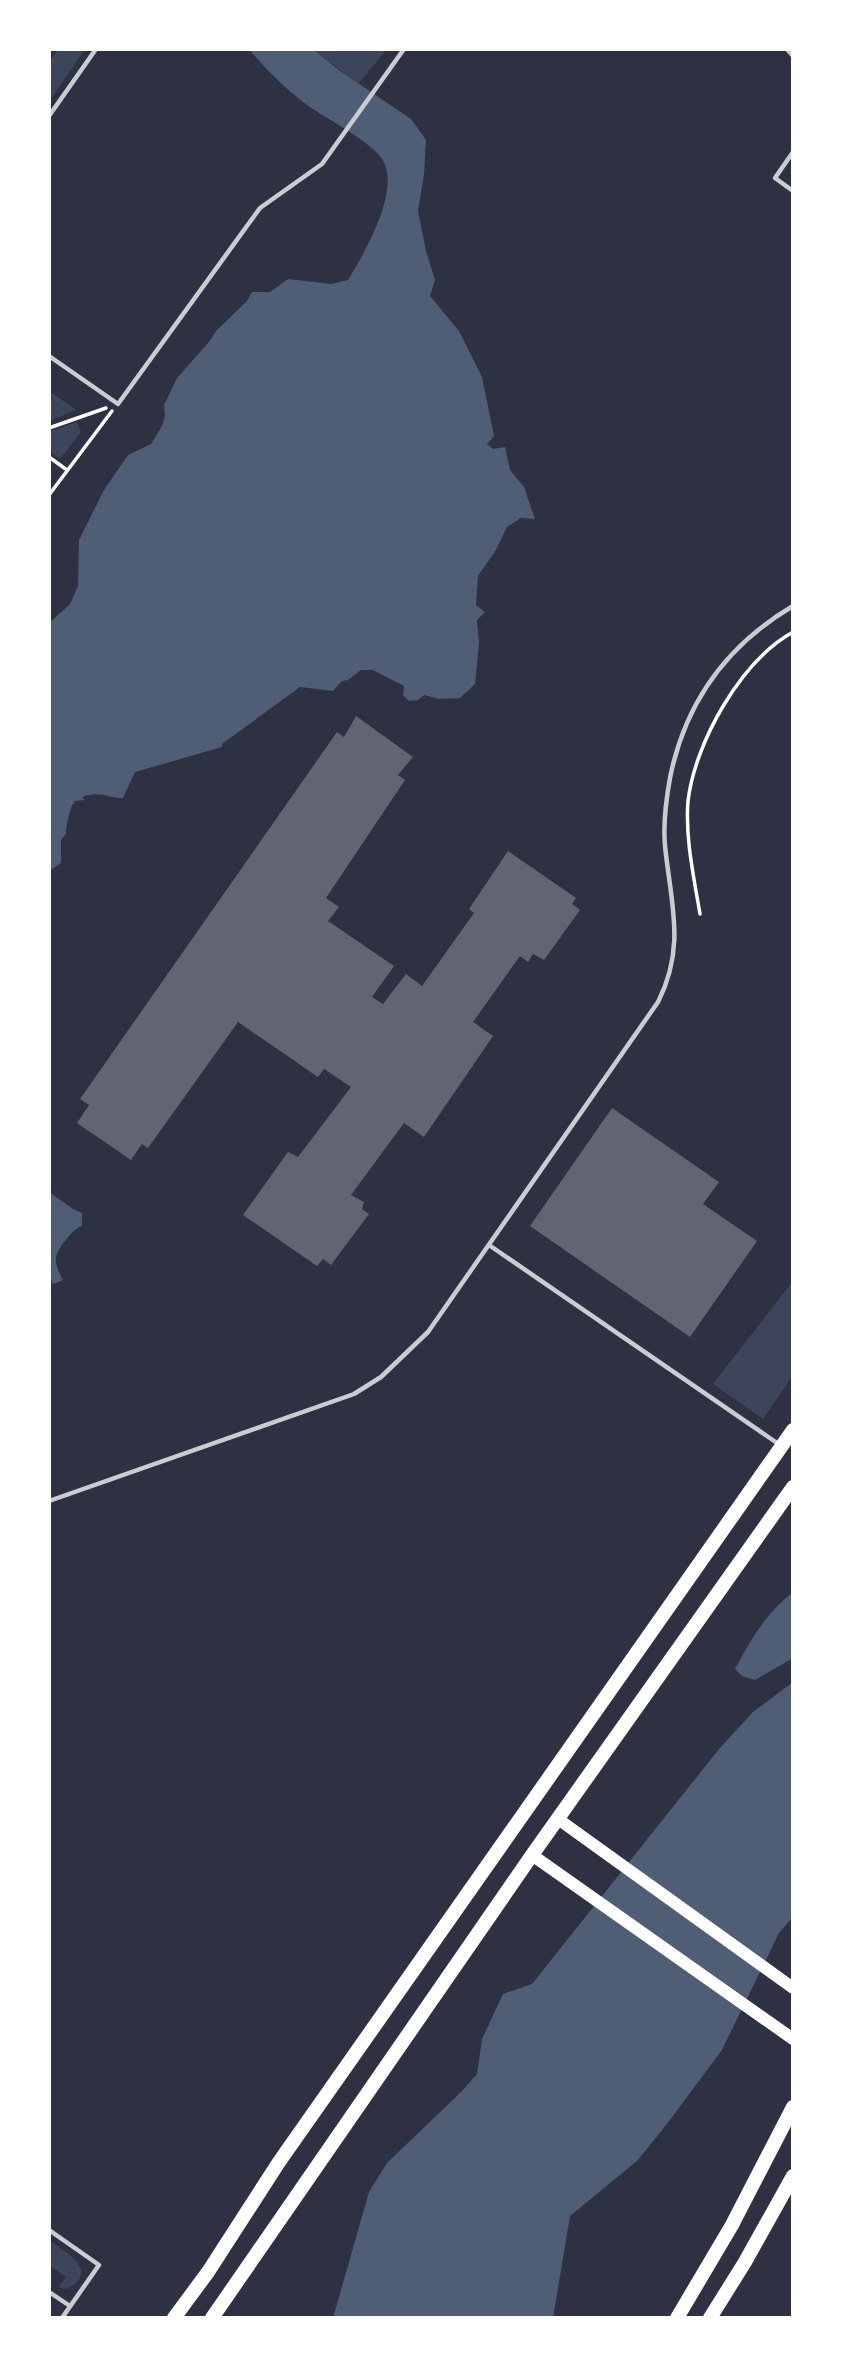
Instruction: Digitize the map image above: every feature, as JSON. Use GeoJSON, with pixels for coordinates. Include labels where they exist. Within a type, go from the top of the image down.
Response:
{"type":"FeatureCollection","features":[{"type":"Feature","properties":{"kind":"main road"},"geometry":{"type":"LineString","coordinates":[[174,2318],[208,2272],[287,2151],[793,1430]]}},
{"type":"Feature","properties":{"kind":"main road"},"geometry":{"type":"LineString","coordinates":[[212,2318],[532,1855],[793,1487]]}},
{"type":"Feature","properties":{"kind":"main road"},"geometry":{"type":"LineString","coordinates":[[558,1819],[793,1988]]}},
{"type":"Feature","properties":{"kind":"main road"},"geometry":{"type":"LineString","coordinates":[[532,1855],[793,2039]]}},
{"type":"Feature","properties":{"kind":"main road"},"geometry":{"type":"LineString","coordinates":[[677,2318],[733,2225],[793,2106]]}},
{"type":"Feature","properties":{"kind":"main road"},"geometry":{"type":"LineString","coordinates":[[710,2318],[746,2262],[793,2176]]}},
{"type":"Feature","properties":{"kind":"main road"},"geometry":{"type":"LineString","coordinates":[[183,2318],[208,2272]]}},
{"type":"Feature","properties":{"kind":"lane"},"geometry":{"type":"LineString","coordinates":[[49,116],[96,49]]}},
{"type":"Feature","properties":{"kind":"lane"},"geometry":{"type":"LineString","coordinates":[[49,356],[118,404],[260,208],[322,164],[404,49]]}},
{"type":"Feature","properties":{"kind":"lane"},"geometry":{"type":"LineString","coordinates":[[787,49],[793,56]]}},
{"type":"Feature","properties":{"kind":"lane"},"geometry":{"type":"LineString","coordinates":[[793,152],[775,178],[793,191]]}},
{"type":"Feature","properties":{"kind":"lane"},"geometry":{"type":"LineString","coordinates":[[49,1501],[354,1394],[381,1377],[428,1332],[643,1027],[669,981],[675,956],[675,926],[664,817],[671,774],[683,729],[703,692],[734,652],[756,631],[793,606]]}},
{"type":"Feature","properties":{"kind":"lane"},"geometry":{"type":"LineString","coordinates":[[489,1245],[781,1447]]}},
{"type":"Feature","properties":{"kind":"lane"},"geometry":{"type":"LineString","coordinates":[[49,2230],[99,2265],[62,2318]]}},
{"type":"Feature","properties":{"kind":"lane"},"geometry":{"type":"LineString","coordinates":[[49,2292],[70,2306]]}},
{"type":"Feature","properties":{"kind":"path"},"geometry":{"type":"LineString","coordinates":[[49,428],[118,404]]}},
{"type":"Feature","properties":{"kind":"path"},"geometry":{"type":"LineString","coordinates":[[49,495],[118,404]]}},
{"type":"Feature","properties":{"kind":"path"},"geometry":{"type":"LineString","coordinates":[[49,457],[67,470]]}},
{"type":"Feature","properties":{"kind":"path"},"geometry":{"type":"LineString","coordinates":[[700,914],[690,841],[688,802],[698,761],[714,723],[755,663],[778,640],[793,632]]}},
{"type":"Feature","properties":{"kind":"shaded area"},"geometry":{"type":"Polygon","coordinates":[[[58,49],[85,49],[53,96],[49,94],[49,63],[58,49]]]}},
{"type":"Feature","properties":{"kind":"shaded area"},"geometry":{"type":"Polygon","coordinates":[[[249,49],[313,49],[340,71],[411,119],[426,140],[418,211],[435,280],[430,296],[459,331],[482,377],[494,436],[487,444],[493,449],[505,447],[510,470],[524,487],[535,519],[521,518],[507,527],[496,550],[478,576],[476,605],[485,612],[477,620],[479,643],[475,684],[460,698],[439,699],[424,695],[418,700],[409,701],[403,695],[404,686],[373,670],[361,670],[348,680],[342,681],[333,691],[300,687],[222,744],[222,747],[135,772],[123,798],[96,794],[84,796],[82,798],[85,800],[75,801],[71,807],[66,834],[61,840],[61,863],[49,871],[49,623],[70,604],[78,586],[79,540],[104,490],[128,455],[151,444],[162,426],[164,405],[177,378],[216,331],[247,301],[252,292],[270,292],[288,279],[331,284],[348,280],[371,238],[384,204],[387,172],[376,152],[299,99],[269,72],[249,49]]]}},
{"type":"Feature","properties":{"kind":"shaded area"},"geometry":{"type":"Polygon","coordinates":[[[313,49],[387,49],[358,84],[313,49]]]}},
{"type":"Feature","properties":{"kind":"shaded area"},"geometry":{"type":"Polygon","coordinates":[[[49,391],[76,410],[49,421],[49,391]]]}},
{"type":"Feature","properties":{"kind":"shaded area"},"geometry":{"type":"Polygon","coordinates":[[[77,422],[81,432],[60,459],[49,451],[51,431],[77,422]]]}},
{"type":"Feature","properties":{"kind":"shaded area"},"geometry":{"type":"Polygon","coordinates":[[[49,1192],[82,1213],[82,1226],[67,1238],[56,1257],[63,1280],[53,1284],[49,1275],[49,1192]]]}},
{"type":"Feature","properties":{"kind":"shaded area"},"geometry":{"type":"Polygon","coordinates":[[[793,1281],[793,1375],[763,1419],[713,1384],[793,1281]]]}},
{"type":"Feature","properties":{"kind":"shaded area"},"geometry":{"type":"Polygon","coordinates":[[[793,1592],[793,1658],[755,1680],[742,1676],[735,1669],[747,1648],[767,1618],[793,1592]]]}},
{"type":"Feature","properties":{"kind":"shaded area"},"geometry":{"type":"Polygon","coordinates":[[[793,1682],[793,1917],[779,1933],[722,2050],[667,2124],[637,2161],[570,2216],[553,2318],[333,2318],[369,2192],[387,2163],[477,2074],[482,2039],[503,1994],[532,1984],[719,1749],[753,1712],[793,1682]]]}},
{"type":"Feature","properties":{"kind":"shaded area"},"geometry":{"type":"Polygon","coordinates":[[[49,2240],[71,2256],[81,2269],[81,2276],[76,2283],[66,2289],[59,2287],[66,2277],[49,2265],[49,2240]]]}},
{"type":"Feature","properties":{"kind":"building"},"geometry":{"type":"Polygon","coordinates":[[[356,716],[413,757],[398,775],[405,780],[326,898],[339,907],[328,921],[394,966],[372,997],[383,1004],[406,974],[422,986],[474,913],[469,909],[508,851],[576,898],[572,904],[580,910],[544,960],[533,954],[528,962],[520,956],[473,1022],[493,1036],[424,1137],[404,1123],[351,1195],[364,1202],[362,1209],[369,1214],[331,1265],[323,1259],[317,1266],[243,1215],[288,1152],[298,1157],[351,1087],[324,1069],[318,1077],[238,1022],[148,1148],[142,1144],[131,1160],[77,1123],[89,1105],[80,1099],[337,732],[344,737],[356,716]]]}},
{"type":"Feature","properties":{"kind":"building"},"geometry":{"type":"Polygon","coordinates":[[[612,1108],[719,1182],[703,1204],[757,1241],[690,1337],[530,1226],[612,1108]]]}}]}
